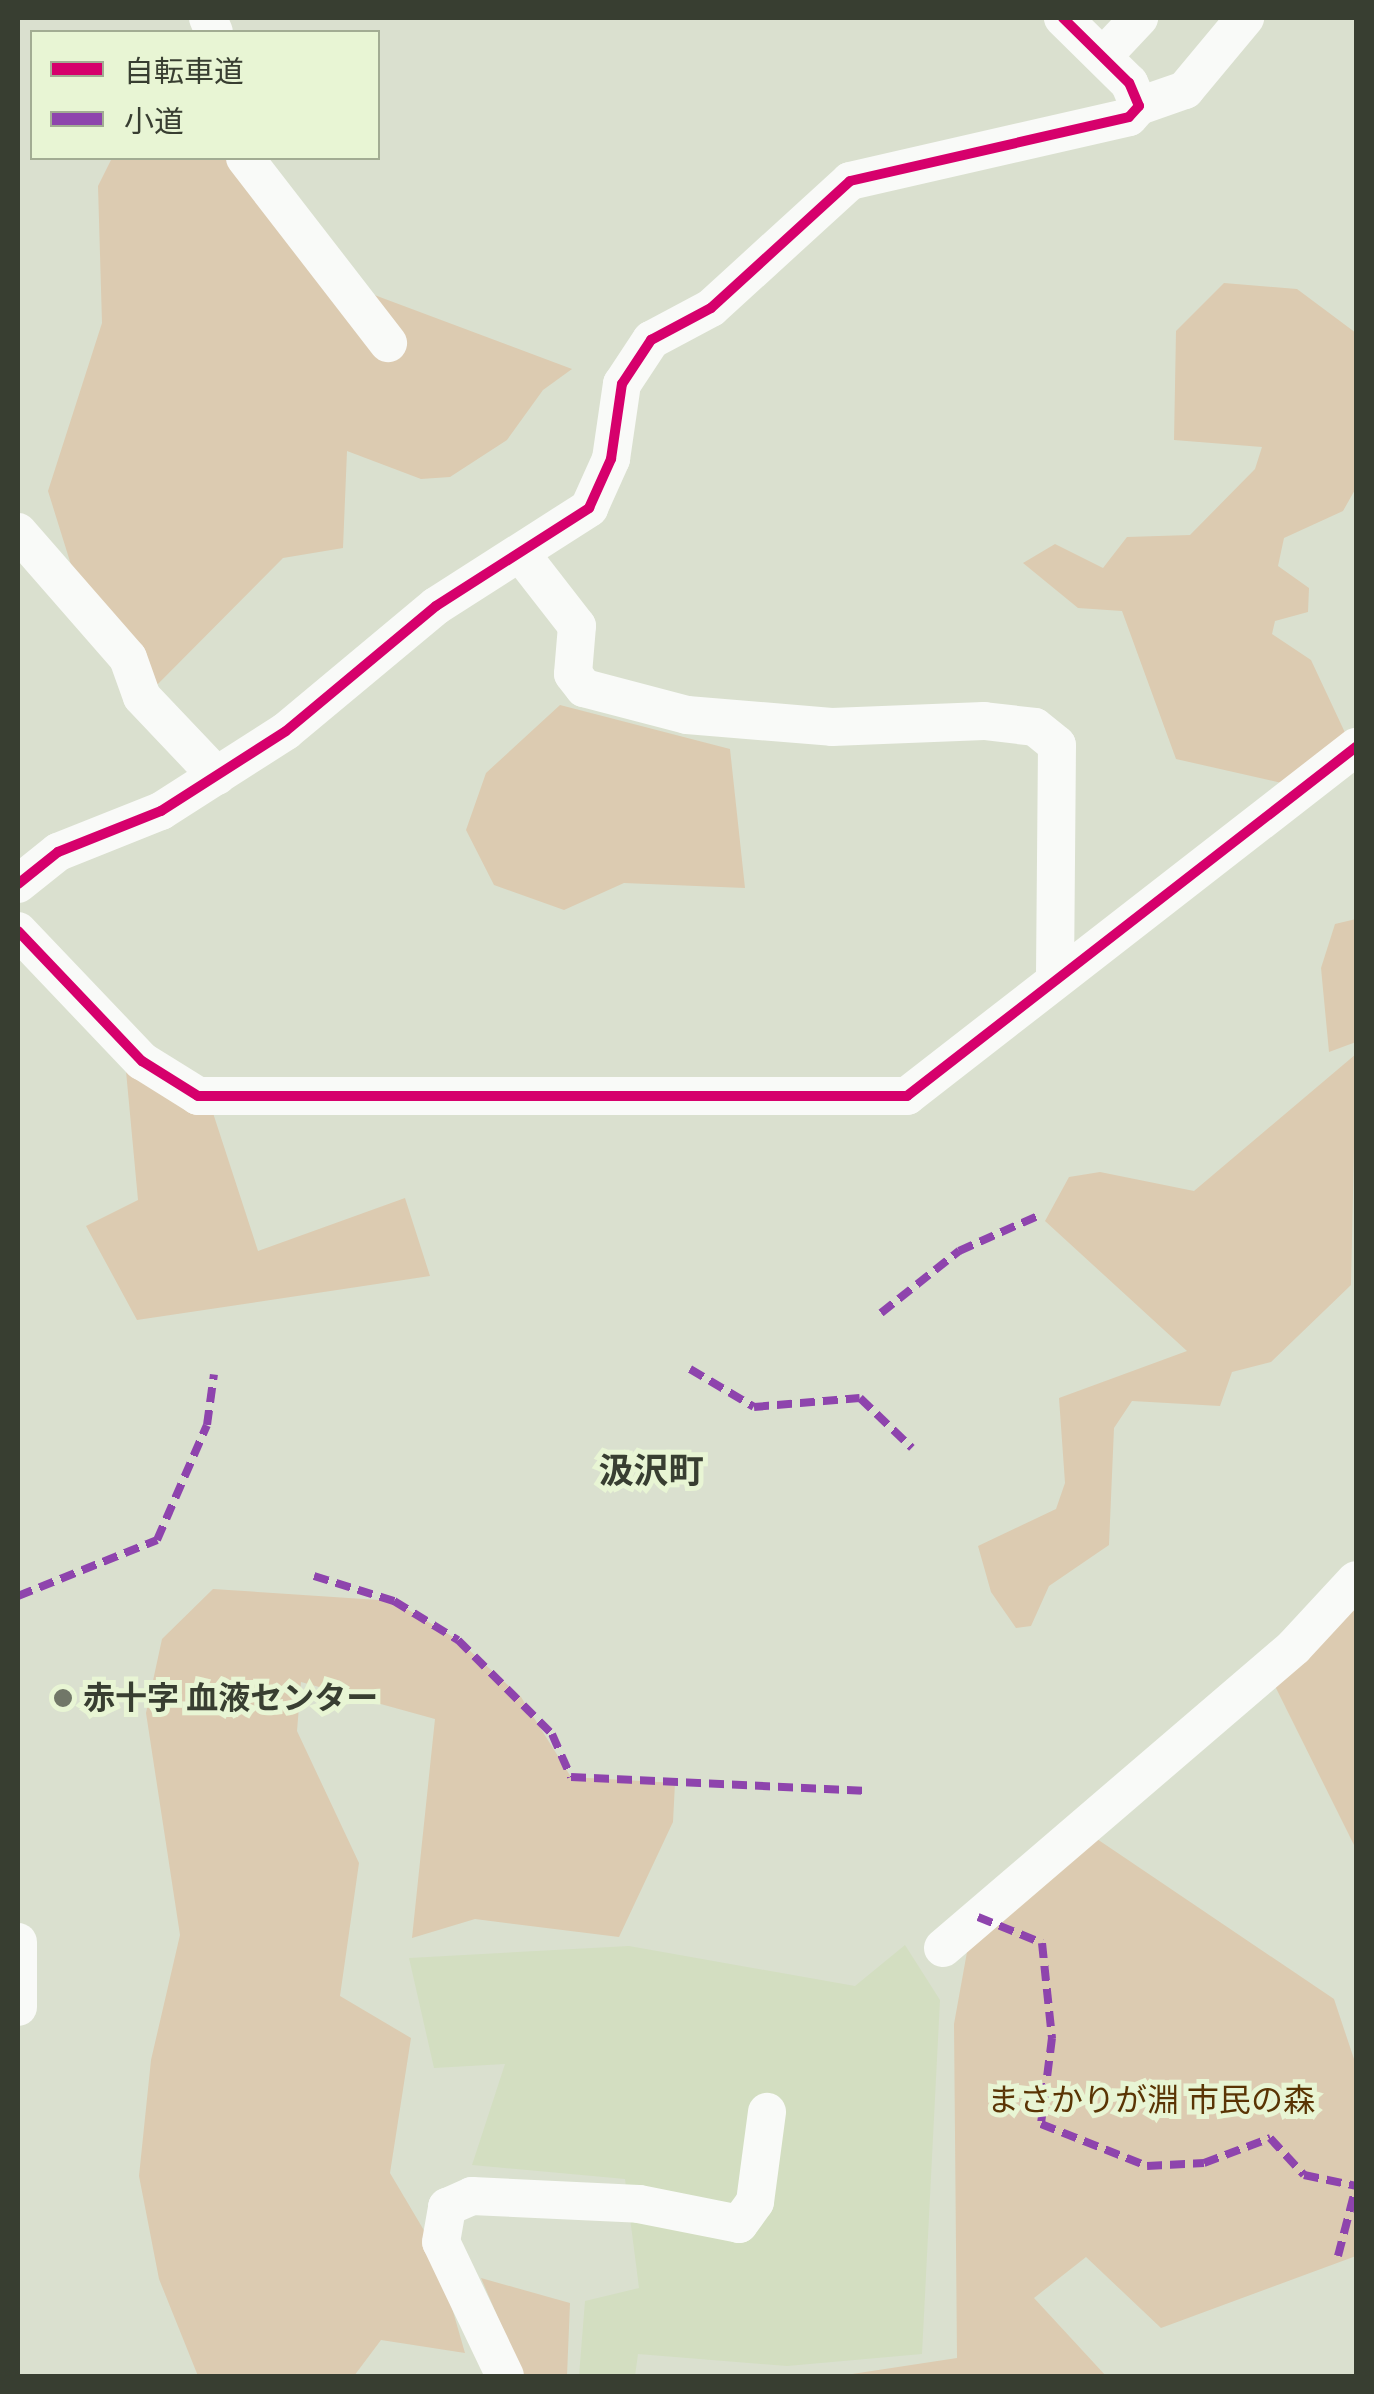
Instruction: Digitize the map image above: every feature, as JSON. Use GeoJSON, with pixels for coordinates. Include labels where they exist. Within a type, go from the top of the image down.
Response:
{"type":"FeatureCollection","features":[{"type":"Feature","properties":{"kind":"street"},"geometry":{"type":"LineString","coordinates":[[1063,18],[1107,52],[1139,106]]}},
{"type":"Feature","properties":{"kind":"street"},"geometry":{"type":"LineString","coordinates":[[1107,52],[1139,18]]}},
{"type":"Feature","properties":{"kind":"street"},"geometry":{"type":"LineString","coordinates":[[18,884],[58,852],[161,810],[216,776],[436,606],[589,508],[611,459],[622,384],[650,340],[711,308],[850,180],[1129,117],[1139,106],[1185,90],[1245,18]]}},
{"type":"Feature","properties":{"kind":"street"},"geometry":{"type":"LineString","coordinates":[[248,160],[388,343]]}},
{"type":"Feature","properties":{"kind":"street"},"geometry":{"type":"LineString","coordinates":[[18,532],[128,658],[142,697],[216,776]]}},
{"type":"Feature","properties":{"kind":"street"},"geometry":{"type":"LineString","coordinates":[[521,554],[577,626],[573,674],[584,688],[688,716],[832,727],[984,722],[1035,727],[1057,744],[1055,979]]}},
{"type":"Feature","properties":{"kind":"street"},"geometry":{"type":"LineString","coordinates":[[18,930],[142,1061],[198,1096],[906,1096],[1356,747]]}},
{"type":"Feature","properties":{"kind":"street"},"geometry":{"type":"LineString","coordinates":[[942,1948],[1294,1647],[1356,1580]]}},
{"type":"Feature","properties":{"kind":"street"},"geometry":{"type":"LineString","coordinates":[[18,1942],[18,2006]]}},
{"type":"Feature","properties":{"kind":"street"},"geometry":{"type":"LineString","coordinates":[[506,2376],[442,2242],[448,2206],[472,2196],[639,2204],[739,2224],[755,2202],[768,2112]]}},
{"type":"Feature","properties":{"kind":"shaded area"},"geometry":{"type":"Polygon","coordinates":[[[905,1945],[940,2000],[922,2354],[787,2366],[638,2354],[635,2376],[579,2376],[585,2301],[639,2288],[625,2179],[472,2165],[505,2064],[434,2068],[409,1958],[629,1946],[855,1986],[905,1945]]]}},
{"type":"Feature","properties":{"kind":"green space"},"geometry":{"type":"Polygon","coordinates":[[[111,160],[257,160],[337,281],[572,369],[543,390],[507,440],[450,477],[421,479],[347,451],[343,548],[283,558],[146,696],[82,600],[48,491],[102,323],[98,186],[111,160]]]}},
{"type":"Feature","properties":{"kind":"green space"},"geometry":{"type":"Polygon","coordinates":[[[1224,283],[1297,289],[1356,333],[1356,488],[1343,511],[1284,538],[1278,566],[1309,588],[1308,612],[1275,621],[1272,634],[1311,660],[1348,739],[1286,784],[1176,759],[1122,611],[1078,608],[1023,563],[1055,544],[1103,568],[1127,537],[1190,535],[1255,469],[1262,447],[1174,440],[1176,331],[1224,283]]]}},
{"type":"Feature","properties":{"kind":"green space"},"geometry":{"type":"Polygon","coordinates":[[[560,705],[730,749],[745,888],[624,883],[564,910],[494,885],[466,830],[486,773],[560,705]]]}},
{"type":"Feature","properties":{"kind":"green space"},"geometry":{"type":"Polygon","coordinates":[[[1356,919],[1356,1042],[1329,1052],[1321,968],[1335,924],[1356,919]]]}},
{"type":"Feature","properties":{"kind":"green space"},"geometry":{"type":"Polygon","coordinates":[[[1356,1054],[1351,1285],[1271,1362],[1232,1372],[1220,1406],[1132,1401],[1114,1428],[1109,1545],[1049,1586],[1031,1626],[1016,1628],[991,1592],[978,1546],[1056,1509],[1065,1483],[1059,1398],[1187,1351],[1045,1221],[1069,1177],[1100,1172],[1194,1191],[1356,1054]]]}},
{"type":"Feature","properties":{"kind":"green space"},"geometry":{"type":"Polygon","coordinates":[[[126,1071],[213,1113],[258,1251],[405,1198],[430,1276],[137,1320],[86,1226],[138,1200],[126,1071]]]}},
{"type":"Feature","properties":{"kind":"green space"},"geometry":{"type":"Polygon","coordinates":[[[1356,1580],[1356,1849],[1267,1670],[1356,1580]]]}},
{"type":"Feature","properties":{"kind":"green space"},"geometry":{"type":"Polygon","coordinates":[[[213,1589],[394,1601],[458,1640],[521,1697],[571,1777],[675,1783],[673,1822],[619,1937],[475,1919],[412,1938],[435,1719],[301,1682],[297,1731],[359,1863],[340,1996],[411,2038],[390,2173],[435,2249],[465,2353],[381,2340],[354,2376],[198,2376],[159,2279],[139,2176],[151,2060],[180,1935],[146,1713],[162,1639],[213,1589]]]}},
{"type":"Feature","properties":{"kind":"green space","name":"まさかりが淵 市民の森"},"geometry":{"type":"Polygon","coordinates":[[[1097,1839],[1334,1999],[1356,2065],[1356,2256],[1161,2328],[1086,2257],[1034,2298],[1106,2376],[839,2376],[957,2358],[954,2024],[967,1952],[1097,1839]]]}},
{"type":"Feature","properties":{"kind":"green space"},"geometry":{"type":"Polygon","coordinates":[[[481,2278],[570,2303],[567,2376],[523,2376],[481,2278]]]}},
{"type":"Feature","properties":{"kind":"marked path"},"geometry":{"type":"LineString","coordinates":[[881,1313],[959,1251],[1040,1215]]}},
{"type":"Feature","properties":{"kind":"marked path"},"geometry":{"type":"LineString","coordinates":[[690,1369],[754,1407],[860,1398],[912,1448]]}},
{"type":"Feature","properties":{"kind":"marked path"},"geometry":{"type":"LineString","coordinates":[[18,1596],[157,1540],[207,1425],[214,1374]]}},
{"type":"Feature","properties":{"kind":"marked path"},"geometry":{"type":"LineString","coordinates":[[314,1576],[394,1601],[458,1640],[552,1734],[571,1777],[863,1791]]}},
{"type":"Feature","properties":{"kind":"marked path"},"geometry":{"type":"LineString","coordinates":[[978,1917],[1042,1943],[1052,2038],[1041,2124],[1147,2166],[1204,2163],[1270,2138],[1304,2175],[1356,2186]]}},
{"type":"Feature","properties":{"kind":"marked path"},"geometry":{"type":"LineString","coordinates":[[1338,2256],[1356,2187]]}},
{"type":"Feature","properties":{"kind":"cycle path"},"geometry":{"type":"LineString","coordinates":[[18,884],[58,852],[161,811],[286,731],[436,606],[589,508],[611,459],[622,384],[651,340],[711,308],[850,181],[1129,117],[1139,106],[1129,83],[1063,18]]}},
{"type":"Feature","properties":{"kind":"cycle path"},"geometry":{"type":"LineString","coordinates":[[18,931],[142,1061],[198,1096],[907,1096],[1356,747]]}},
{"type":"Feature","properties":{"kind":"place","name":"赤十字 血液センター"},"geometry":{"type":"Point","coordinates":[63,1698]}},
{"type":"Feature","properties":{"kind":"district","name":"汲沢町"},"geometry":{"type":"Point","coordinates":[651,1471]}}]}
